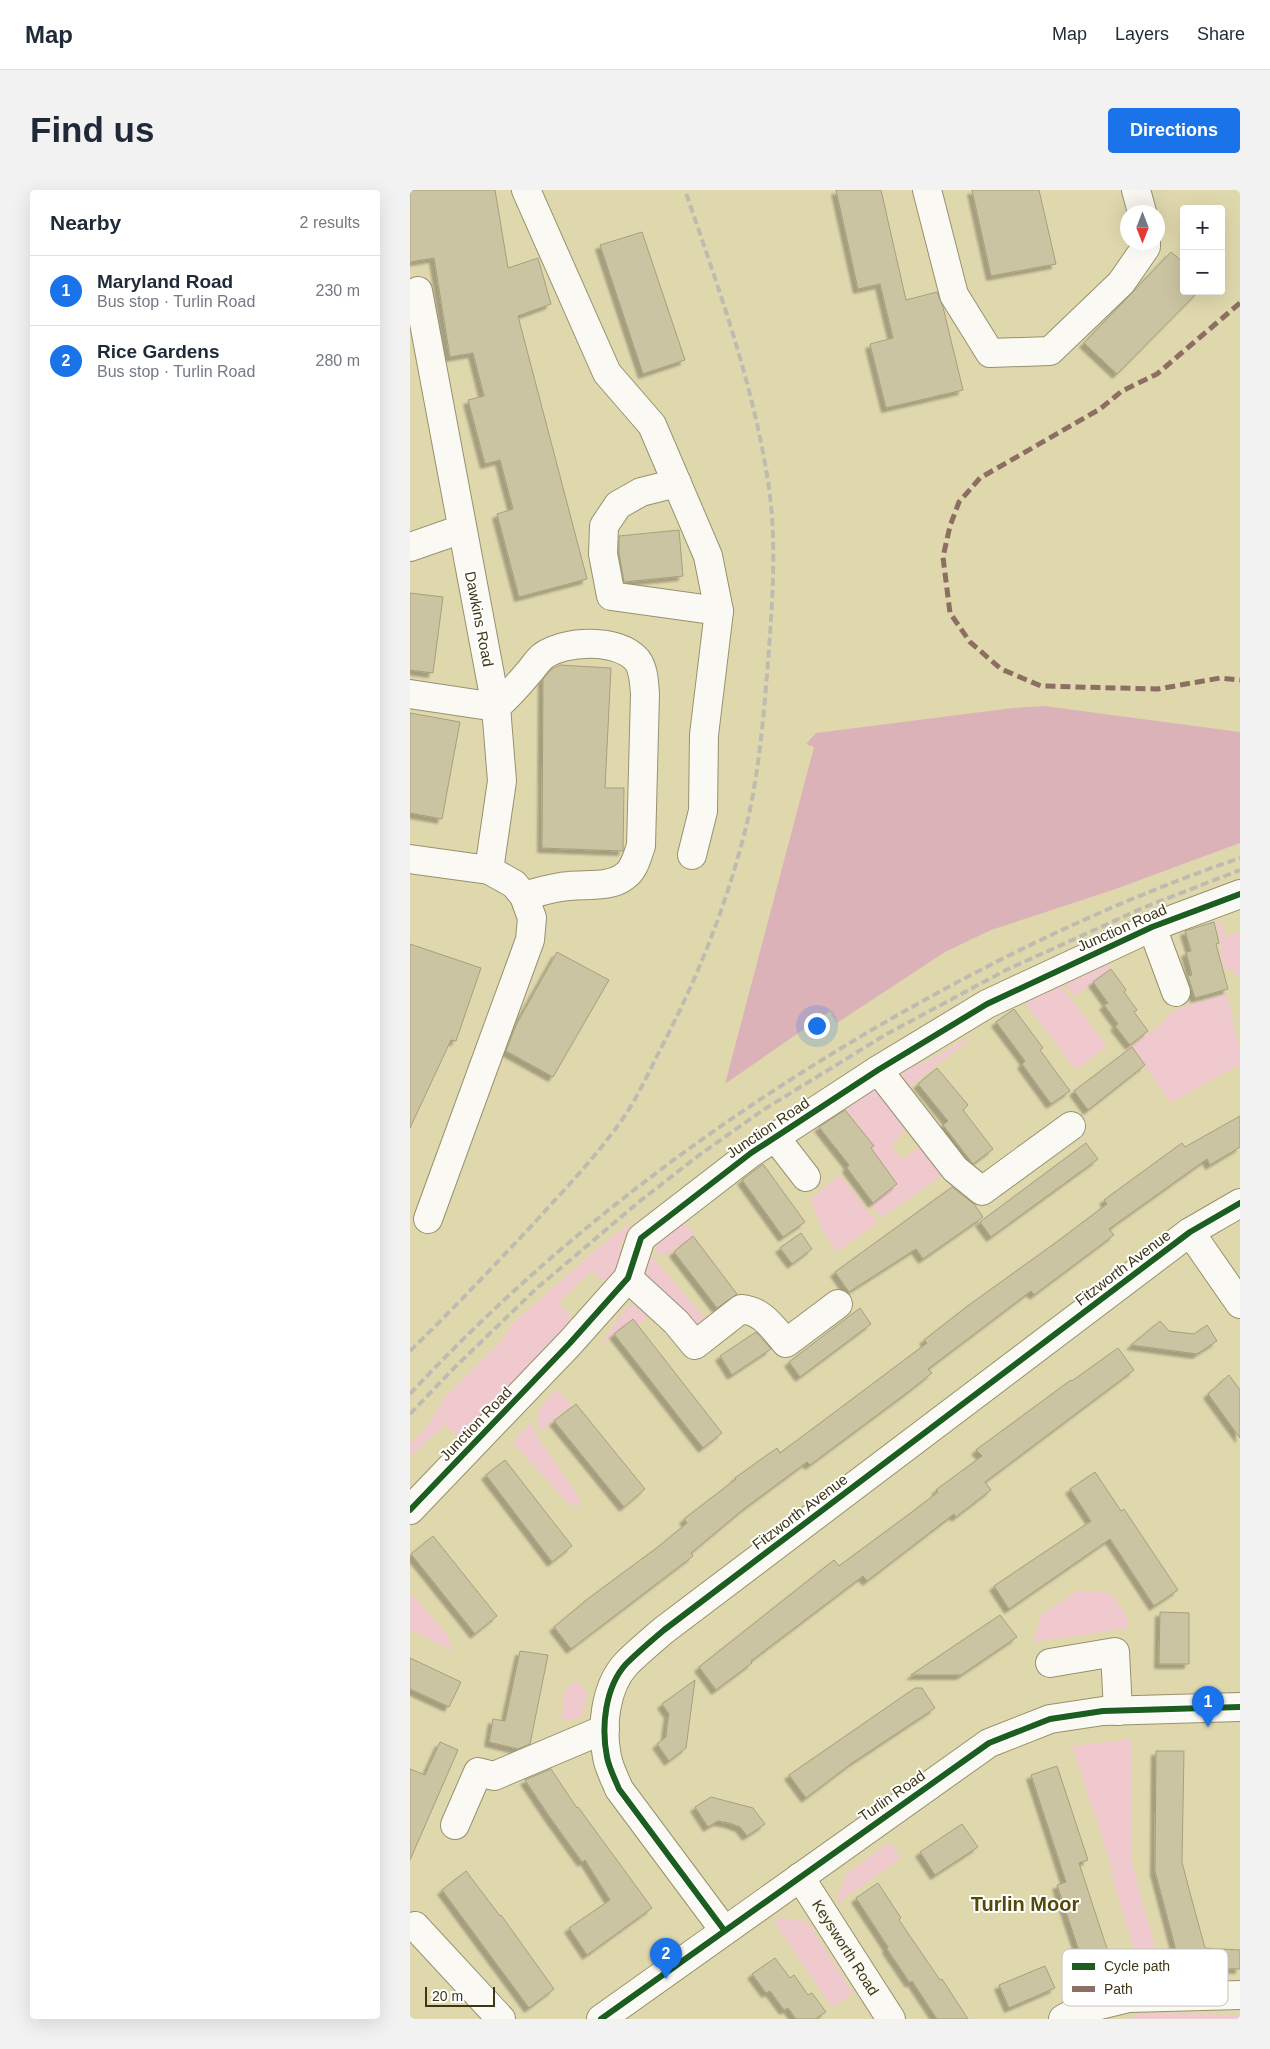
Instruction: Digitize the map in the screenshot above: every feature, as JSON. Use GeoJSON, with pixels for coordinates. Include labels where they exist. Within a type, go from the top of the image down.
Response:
{"type":"FeatureCollection","features":[{"type":"Feature","properties":{"kind":"street"},"geometry":{"type":"LineString","coordinates":[[526,190],[607,373],[652,425],[708,556],[719,611],[704,735],[703,811],[692,855]]}},
{"type":"Feature","properties":{"kind":"street"},"geometry":{"type":"LineString","coordinates":[[927,190],[954,295],[990,353],[1050,351],[1121,283],[1144,250]]}},
{"type":"Feature","properties":{"kind":"street"},"geometry":{"type":"LineString","coordinates":[[1136,190],[1140,205]]}},
{"type":"Feature","properties":{"kind":"street","name":"Dawkins Road"},"geometry":{"type":"LineString","coordinates":[[418,291],[496,708],[502,781],[489,870]]}},
{"type":"Feature","properties":{"kind":"street"},"geometry":{"type":"LineString","coordinates":[[677,483],[642,492],[618,505],[604,526],[603,554],[611,596],[719,611]]}},
{"type":"Feature","properties":{"kind":"street"},"geometry":{"type":"LineString","coordinates":[[410,547],[462,529]]}},
{"type":"Feature","properties":{"kind":"street"},"geometry":{"type":"LineString","coordinates":[[410,694],[496,708],[509,696],[542,657],[552,651],[595,643],[626,650],[638,662],[642,673],[645,694],[641,846],[633,867],[626,876],[615,881],[598,885],[568,886],[524,896]]}},
{"type":"Feature","properties":{"kind":"street"},"geometry":{"type":"LineString","coordinates":[[410,859],[489,870],[514,884],[524,896],[532,918],[530,940],[428,1219]]}},
{"type":"Feature","properties":{"kind":"street","name":"Junction Road"},"geometry":{"type":"LineString","coordinates":[[410,1510],[570,1343],[628,1278],[641,1238],[752,1152],[878,1070],[987,1004],[1152,926],[1240,894]]}},
{"type":"Feature","properties":{"kind":"street","name":"Junction Road"},"geometry":{"type":"LineString","coordinates":[[1152,926],[1176,992]]}},
{"type":"Feature","properties":{"kind":"street"},"geometry":{"type":"LineString","coordinates":[[878,1070],[955,1169],[982,1191],[1071,1126]]}},
{"type":"Feature","properties":{"kind":"street"},"geometry":{"type":"LineString","coordinates":[[775,1137],[806,1177]]}},
{"type":"Feature","properties":{"kind":"street","name":"Fitzworth Avenue"},"geometry":{"type":"LineString","coordinates":[[724,1930],[619,1790],[607,1757],[605,1729],[609,1697],[625,1665],[664,1630],[1190,1232],[1240,1203]]}},
{"type":"Feature","properties":{"kind":"street"},"geometry":{"type":"LineString","coordinates":[[1190,1232],[1240,1304]]}},
{"type":"Feature","properties":{"kind":"street"},"geometry":{"type":"LineString","coordinates":[[628,1278],[676,1322],[696,1345],[741,1309],[751,1310],[760,1314],[786,1343],[838,1304]]}},
{"type":"Feature","properties":{"kind":"street"},"geometry":{"type":"LineString","coordinates":[[1050,1663],[1115,1652],[1118,1710]]}},
{"type":"Feature","properties":{"kind":"street","name":"Turlin Road"},"geometry":{"type":"LineString","coordinates":[[601,2019],[989,1743],[1050,1719],[1102,1711],[1240,1707]]}},
{"type":"Feature","properties":{"kind":"street"},"geometry":{"type":"LineString","coordinates":[[456,1825],[478,1772],[494,1776],[605,1729]]}},
{"type":"Feature","properties":{"kind":"street","name":"Keysworth Road"},"geometry":{"type":"LineString","coordinates":[[800,1876],[891,2019]]}},
{"type":"Feature","properties":{"kind":"street"},"geometry":{"type":"LineString","coordinates":[[415,1926],[501,2019]]}},
{"type":"Feature","properties":{"kind":"street"},"geometry":{"type":"LineString","coordinates":[[1063,2019],[1079,2010],[1096,2006]]}},
{"type":"Feature","properties":{"kind":"shaded area"},"geometry":{"type":"Polygon","coordinates":[[[1044,706],[1240,732],[1240,843],[1113,890],[991,930],[945,952],[837,1023],[830,1011],[725,1084],[814,747],[806,744],[816,733],[1013,708],[1044,706]]]}},
{"type":"Feature","properties":{"kind":"shaded area"},"geometry":{"type":"Polygon","coordinates":[[[1215,921],[1222,925],[1226,936],[1240,932],[1240,974],[1235,976],[1233,969],[1225,971],[1219,949],[1222,947],[1215,921]]]}},
{"type":"Feature","properties":{"kind":"shaded area"},"geometry":{"type":"Polygon","coordinates":[[[1111,963],[1108,970],[1075,997],[1066,985],[1067,982],[1111,963]]]}},
{"type":"Feature","properties":{"kind":"shaded area"},"geometry":{"type":"Polygon","coordinates":[[[1061,986],[1107,1046],[1076,1070],[1025,1003],[1061,986]]]}},
{"type":"Feature","properties":{"kind":"shaded area"},"geometry":{"type":"Polygon","coordinates":[[[1227,994],[1240,1054],[1240,1064],[1171,1103],[1131,1047],[1159,1026],[1173,1011],[1227,994]]]}},
{"type":"Feature","properties":{"kind":"shaded area"},"geometry":{"type":"Polygon","coordinates":[[[970,1036],[964,1044],[908,1088],[902,1076],[904,1070],[911,1062],[921,1065],[936,1056],[939,1057],[942,1053],[970,1036]]]}},
{"type":"Feature","properties":{"kind":"shaded area"},"geometry":{"type":"Polygon","coordinates":[[[874,1084],[905,1123],[904,1132],[891,1146],[902,1159],[915,1149],[926,1151],[948,1171],[881,1218],[871,1204],[897,1184],[871,1149],[874,1146],[844,1108],[812,1132],[808,1126],[874,1084]]]}},
{"type":"Feature","properties":{"kind":"shaded area"},"geometry":{"type":"Polygon","coordinates":[[[840,1175],[878,1223],[836,1252],[824,1233],[810,1199],[840,1175]]]}},
{"type":"Feature","properties":{"kind":"shaded area"},"geometry":{"type":"Polygon","coordinates":[[[680,1219],[695,1235],[665,1256],[660,1256],[655,1251],[655,1247],[665,1233],[680,1219]]]}},
{"type":"Feature","properties":{"kind":"shaded area"},"geometry":{"type":"Polygon","coordinates":[[[632,1222],[622,1241],[623,1258],[619,1269],[608,1279],[603,1280],[592,1270],[559,1302],[569,1314],[571,1325],[465,1437],[459,1437],[445,1425],[410,1457],[410,1444],[427,1426],[447,1394],[502,1341],[512,1324],[600,1246],[632,1222]]]}},
{"type":"Feature","properties":{"kind":"shaded area"},"geometry":{"type":"Polygon","coordinates":[[[652,1256],[708,1322],[695,1327],[643,1274],[646,1264],[652,1256]]]}},
{"type":"Feature","properties":{"kind":"shaded area"},"geometry":{"type":"Polygon","coordinates":[[[632,1305],[639,1305],[652,1314],[638,1325],[633,1320],[599,1347],[625,1309],[632,1305]]]}},
{"type":"Feature","properties":{"kind":"shaded area"},"geometry":{"type":"Polygon","coordinates":[[[557,1389],[571,1405],[541,1431],[537,1419],[540,1408],[557,1389]]]}},
{"type":"Feature","properties":{"kind":"shaded area"},"geometry":{"type":"Polygon","coordinates":[[[531,1422],[537,1437],[579,1497],[580,1504],[576,1507],[566,1501],[513,1443],[531,1422]]]}},
{"type":"Feature","properties":{"kind":"shaded area"},"geometry":{"type":"Polygon","coordinates":[[[1078,1590],[1111,1593],[1128,1618],[1128,1628],[1034,1642],[1041,1615],[1078,1590]]]}},
{"type":"Feature","properties":{"kind":"shaded area"},"geometry":{"type":"Polygon","coordinates":[[[413,1595],[447,1635],[452,1651],[410,1629],[410,1596],[413,1595]]]}},
{"type":"Feature","properties":{"kind":"shaded area"},"geometry":{"type":"Polygon","coordinates":[[[577,1681],[587,1694],[583,1714],[573,1719],[561,1720],[565,1689],[577,1681]]]}},
{"type":"Feature","properties":{"kind":"shaded area"},"geometry":{"type":"Polygon","coordinates":[[[1131,1739],[1131,1861],[1155,1949],[1134,1949],[1114,1885],[1109,1857],[1072,1746],[1131,1739]]]}},
{"type":"Feature","properties":{"kind":"shaded area"},"geometry":{"type":"Polygon","coordinates":[[[890,1842],[901,1858],[836,1904],[846,1874],[890,1842]]]}},
{"type":"Feature","properties":{"kind":"shaded area"},"geometry":{"type":"Polygon","coordinates":[[[778,1918],[808,1922],[853,1993],[832,2007],[774,1922],[778,1918]]]}},
{"type":"Feature","properties":{"kind":"shaded area"},"geometry":{"type":"Polygon","coordinates":[[[1142,2013],[1240,2015],[1240,2019],[1130,2019],[1142,2013]]]}},
{"type":"Feature","properties":{"kind":"building"},"geometry":{"type":"Polygon","coordinates":[[[410,190],[495,190],[508,268],[538,258],[551,304],[518,316],[587,579],[519,597],[497,514],[513,509],[500,460],[485,464],[468,400],[484,396],[473,353],[450,357],[434,258],[410,262],[410,190]]]}},
{"type":"Feature","properties":{"kind":"building"},"geometry":{"type":"Polygon","coordinates":[[[836,190],[881,190],[906,300],[937,292],[943,307],[963,390],[886,408],[870,344],[893,338],[880,284],[858,289],[836,190]]]}},
{"type":"Feature","properties":{"kind":"building"},"geometry":{"type":"Polygon","coordinates":[[[972,190],[1039,190],[1056,264],[991,276],[972,190]]]}},
{"type":"Feature","properties":{"kind":"building"},"geometry":{"type":"Polygon","coordinates":[[[642,232],[685,360],[643,374],[600,245],[642,232]]]}},
{"type":"Feature","properties":{"kind":"building"},"geometry":{"type":"Polygon","coordinates":[[[1171,252],[1180,260],[1180,295],[1195,295],[1117,374],[1084,343],[1171,252]]]}},
{"type":"Feature","properties":{"kind":"building"},"geometry":{"type":"Polygon","coordinates":[[[679,530],[683,576],[624,582],[619,553],[619,536],[679,530]]]}},
{"type":"Feature","properties":{"kind":"building"},"geometry":{"type":"Polygon","coordinates":[[[410,593],[443,597],[433,673],[410,670],[410,593]]]}},
{"type":"Feature","properties":{"kind":"building"},"geometry":{"type":"Polygon","coordinates":[[[560,665],[611,668],[605,788],[624,788],[623,851],[542,848],[543,679],[552,669],[560,665]]]}},
{"type":"Feature","properties":{"kind":"building"},"geometry":{"type":"Polygon","coordinates":[[[410,713],[460,722],[442,819],[410,813],[410,713]]]}},
{"type":"Feature","properties":{"kind":"building"},"geometry":{"type":"Polygon","coordinates":[[[1214,922],[1219,943],[1216,944],[1228,989],[1195,998],[1188,976],[1192,975],[1186,952],[1191,951],[1185,931],[1214,922]]]}},
{"type":"Feature","properties":{"kind":"building"},"geometry":{"type":"Polygon","coordinates":[[[410,944],[481,968],[456,1041],[451,1040],[410,1128],[410,944]]]}},
{"type":"Feature","properties":{"kind":"building"},"geometry":{"type":"Polygon","coordinates":[[[557,952],[609,980],[553,1077],[506,1051],[516,1025],[557,952]]]}},
{"type":"Feature","properties":{"kind":"building"},"geometry":{"type":"Polygon","coordinates":[[[1111,969],[1137,1010],[1134,1012],[1148,1031],[1130,1045],[1115,1026],[1118,1024],[1104,1005],[1108,1003],[1093,982],[1111,969]]]}},
{"type":"Feature","properties":{"kind":"building"},"geometry":{"type":"Polygon","coordinates":[[[1014,1009],[1043,1048],[1040,1050],[1070,1091],[1051,1104],[1022,1064],[1025,1061],[996,1022],[1014,1009]]]}},
{"type":"Feature","properties":{"kind":"building"},"geometry":{"type":"Polygon","coordinates":[[[1132,1047],[1145,1065],[1088,1110],[1074,1091],[1132,1047]]]}},
{"type":"Feature","properties":{"kind":"building"},"geometry":{"type":"Polygon","coordinates":[[[937,1068],[968,1105],[963,1110],[993,1149],[973,1164],[943,1125],[948,1121],[918,1084],[937,1068]]]}},
{"type":"Feature","properties":{"kind":"building"},"geometry":{"type":"Polygon","coordinates":[[[845,1110],[874,1146],[871,1148],[897,1184],[873,1203],[847,1168],[849,1165],[819,1127],[845,1110]]]}},
{"type":"Feature","properties":{"kind":"building"},"geometry":{"type":"Polygon","coordinates":[[[1240,1116],[1240,1147],[1210,1165],[1207,1159],[1109,1229],[1114,1235],[1034,1295],[1031,1291],[928,1369],[932,1373],[912,1389],[810,1465],[807,1462],[745,1508],[691,1553],[693,1556],[571,1649],[554,1627],[589,1598],[658,1547],[687,1523],[684,1519],[735,1478],[777,1448],[780,1453],[927,1343],[924,1340],[969,1305],[1107,1204],[1104,1200],[1182,1143],[1185,1147],[1240,1116]]]}},
{"type":"Feature","properties":{"kind":"building"},"geometry":{"type":"Polygon","coordinates":[[[1086,1143],[1098,1159],[991,1237],[980,1222],[1086,1143]]]}},
{"type":"Feature","properties":{"kind":"building"},"geometry":{"type":"Polygon","coordinates":[[[763,1164],[805,1222],[783,1237],[742,1180],[763,1164]]]}},
{"type":"Feature","properties":{"kind":"building"},"geometry":{"type":"Polygon","coordinates":[[[952,1187],[974,1204],[983,1217],[923,1259],[916,1249],[849,1292],[835,1272],[952,1187]]]}},
{"type":"Feature","properties":{"kind":"building"},"geometry":{"type":"Polygon","coordinates":[[[801,1233],[812,1249],[792,1264],[780,1248],[801,1233]]]}},
{"type":"Feature","properties":{"kind":"building"},"geometry":{"type":"Polygon","coordinates":[[[693,1236],[737,1294],[717,1308],[674,1252],[693,1236]]]}},
{"type":"Feature","properties":{"kind":"building"},"geometry":{"type":"Polygon","coordinates":[[[860,1308],[871,1324],[800,1377],[789,1362],[860,1308]]]}},
{"type":"Feature","properties":{"kind":"building"},"geometry":{"type":"Polygon","coordinates":[[[633,1319],[722,1433],[703,1448],[614,1334],[633,1319]]]}},
{"type":"Feature","properties":{"kind":"building"},"geometry":{"type":"Polygon","coordinates":[[[1160,1321],[1169,1331],[1194,1334],[1207,1325],[1217,1341],[1197,1354],[1131,1345],[1160,1321]]]}},
{"type":"Feature","properties":{"kind":"building"},"geometry":{"type":"Polygon","coordinates":[[[756,1332],[771,1349],[732,1375],[720,1356],[756,1332]]]}},
{"type":"Feature","properties":{"kind":"building"},"geometry":{"type":"Polygon","coordinates":[[[1118,1348],[1134,1370],[985,1482],[991,1490],[956,1517],[954,1514],[867,1581],[863,1576],[716,1690],[699,1667],[834,1560],[839,1566],[912,1512],[938,1492],[936,1490],[982,1456],[976,1450],[1118,1348]]]}},
{"type":"Feature","properties":{"kind":"building"},"geometry":{"type":"Polygon","coordinates":[[[1229,1375],[1240,1390],[1240,1438],[1208,1394],[1229,1375]]]}},
{"type":"Feature","properties":{"kind":"building"},"geometry":{"type":"Polygon","coordinates":[[[576,1404],[645,1489],[624,1507],[554,1421],[576,1404]]]}},
{"type":"Feature","properties":{"kind":"building"},"geometry":{"type":"Polygon","coordinates":[[[505,1460],[572,1546],[552,1562],[486,1475],[505,1460]]]}},
{"type":"Feature","properties":{"kind":"building"},"geometry":{"type":"Polygon","coordinates":[[[1095,1472],[1121,1511],[1124,1509],[1178,1590],[1154,1606],[1110,1539],[1009,1609],[994,1586],[1091,1521],[1070,1489],[1095,1472]]]}},
{"type":"Feature","properties":{"kind":"building"},"geometry":{"type":"Polygon","coordinates":[[[433,1536],[497,1616],[475,1634],[411,1554],[433,1536]]]}},
{"type":"Feature","properties":{"kind":"building"},"geometry":{"type":"Polygon","coordinates":[[[1160,1612],[1189,1613],[1189,1664],[1159,1664],[1160,1612]]]}},
{"type":"Feature","properties":{"kind":"building"},"geometry":{"type":"Polygon","coordinates":[[[1000,1615],[1017,1637],[961,1675],[911,1675],[1000,1615]]]}},
{"type":"Feature","properties":{"kind":"building"},"geometry":{"type":"Polygon","coordinates":[[[520,1651],[548,1655],[530,1744],[518,1749],[489,1742],[493,1719],[505,1721],[520,1651]]]}},
{"type":"Feature","properties":{"kind":"building"},"geometry":{"type":"Polygon","coordinates":[[[410,1658],[461,1682],[449,1707],[410,1689],[410,1658]]]}},
{"type":"Feature","properties":{"kind":"building"},"geometry":{"type":"Polygon","coordinates":[[[695,1680],[686,1748],[669,1761],[657,1744],[666,1737],[669,1714],[662,1704],[695,1680]]]}},
{"type":"Feature","properties":{"kind":"building"},"geometry":{"type":"Polygon","coordinates":[[[915,1688],[922,1688],[935,1708],[852,1763],[806,1798],[789,1775],[915,1688]]]}},
{"type":"Feature","properties":{"kind":"building"},"geometry":{"type":"Polygon","coordinates":[[[440,1742],[458,1750],[410,1860],[410,1769],[425,1775],[440,1742]]]}},
{"type":"Feature","properties":{"kind":"building"},"geometry":{"type":"Polygon","coordinates":[[[1156,1751],[1184,1751],[1182,1862],[1205,1948],[1222,1949],[1176,1949],[1155,1871],[1156,1751]]]}},
{"type":"Feature","properties":{"kind":"building"},"geometry":{"type":"Polygon","coordinates":[[[1057,1766],[1088,1860],[1079,1863],[1107,1949],[1078,1949],[1057,1885],[1066,1882],[1031,1775],[1057,1766]]]}},
{"type":"Feature","properties":{"kind":"building"},"geometry":{"type":"Polygon","coordinates":[[[551,1769],[577,1808],[652,1908],[587,1955],[569,1928],[610,1900],[585,1860],[582,1862],[525,1780],[551,1769]]]}},
{"type":"Feature","properties":{"kind":"building"},"geometry":{"type":"Polygon","coordinates":[[[711,1797],[753,1808],[765,1824],[747,1836],[740,1827],[729,1823],[718,1821],[708,1827],[695,1807],[711,1797]]]}},
{"type":"Feature","properties":{"kind":"building"},"geometry":{"type":"Polygon","coordinates":[[[962,1824],[978,1847],[935,1875],[920,1852],[962,1824]]]}},
{"type":"Feature","properties":{"kind":"building"},"geometry":{"type":"Polygon","coordinates":[[[466,1871],[501,1915],[554,1989],[529,2008],[442,1890],[466,1871]]]}},
{"type":"Feature","properties":{"kind":"building"},"geometry":{"type":"Polygon","coordinates":[[[878,1883],[901,1918],[899,1920],[940,1980],[942,1979],[968,2019],[937,2019],[912,1981],[910,1983],[887,1949],[888,1947],[856,1898],[878,1883]]]}},
{"type":"Feature","properties":{"kind":"building"},"geometry":{"type":"Polygon","coordinates":[[[1228,1949],[1240,1950],[1240,1969],[1228,1969],[1228,1949]]]}},
{"type":"Feature","properties":{"kind":"building"},"geometry":{"type":"Polygon","coordinates":[[[775,1958],[790,1978],[794,1975],[808,1995],[812,1993],[826,2012],[815,2019],[796,2019],[788,2008],[784,2010],[770,1991],[766,1993],[752,1974],[775,1958]]]}},
{"type":"Feature","properties":{"kind":"building"},"geometry":{"type":"Polygon","coordinates":[[[1045,1966],[1055,1988],[1009,2008],[999,1985],[1045,1966]]]}},
{"type":"Feature","properties":{"kind":"railway"},"geometry":{"type":"LineString","coordinates":[[410,1351],[567,1187],[607,1140],[629,1110],[696,976],[725,899],[747,822],[760,748],[769,649],[773,562],[770,497],[752,402],[721,296],[685,190]]}},
{"type":"Feature","properties":{"kind":"railway"},"geometry":{"type":"LineString","coordinates":[[410,1394],[523,1282],[584,1230],[646,1181],[775,1089],[912,1007],[1032,944],[1155,889],[1240,858]]}},
{"type":"Feature","properties":{"kind":"railway"},"geometry":{"type":"LineString","coordinates":[[410,1414],[453,1369],[537,1288],[640,1201],[698,1156],[763,1110],[885,1035],[1006,970],[1145,907],[1240,870]]}},
{"type":"Feature","properties":{"kind":"marked path"},"geometry":{"type":"LineString","coordinates":[[1240,303],[1157,374],[1122,391],[1100,409],[980,478],[959,502],[950,526],[943,557],[950,613],[970,642],[1001,669],[1041,686],[1158,689],[1220,678],[1240,680]]}},
{"type":"Feature","properties":{"kind":"cycle path"},"geometry":{"type":"LineString","coordinates":[[410,1510],[570,1343],[628,1278],[641,1238],[751,1153],[878,1070],[987,1004],[1152,927],[1240,894]]}},
{"type":"Feature","properties":{"kind":"cycle path"},"geometry":{"type":"LineString","coordinates":[[724,1930],[619,1789],[612,1773],[608,1761],[604,1733],[606,1708],[613,1684],[619,1673],[626,1664],[664,1630],[1190,1232],[1240,1203]]}},
{"type":"Feature","properties":{"kind":"cycle path"},"geometry":{"type":"LineString","coordinates":[[601,2019],[989,1743],[1050,1719],[1103,1711],[1240,1707]]}},
{"type":"Feature","properties":{"kind":"place","name":"Maryland Road"},"geometry":{"type":"Point","coordinates":[1208,1727]}},
{"type":"Feature","properties":{"kind":"place","name":"Rice Gardens"},"geometry":{"type":"Point","coordinates":[666,1979]}},
{"type":"Feature","properties":{"kind":"district","name":"Turlin Moor"},"geometry":{"type":"Point","coordinates":[1025,1904]}}]}
